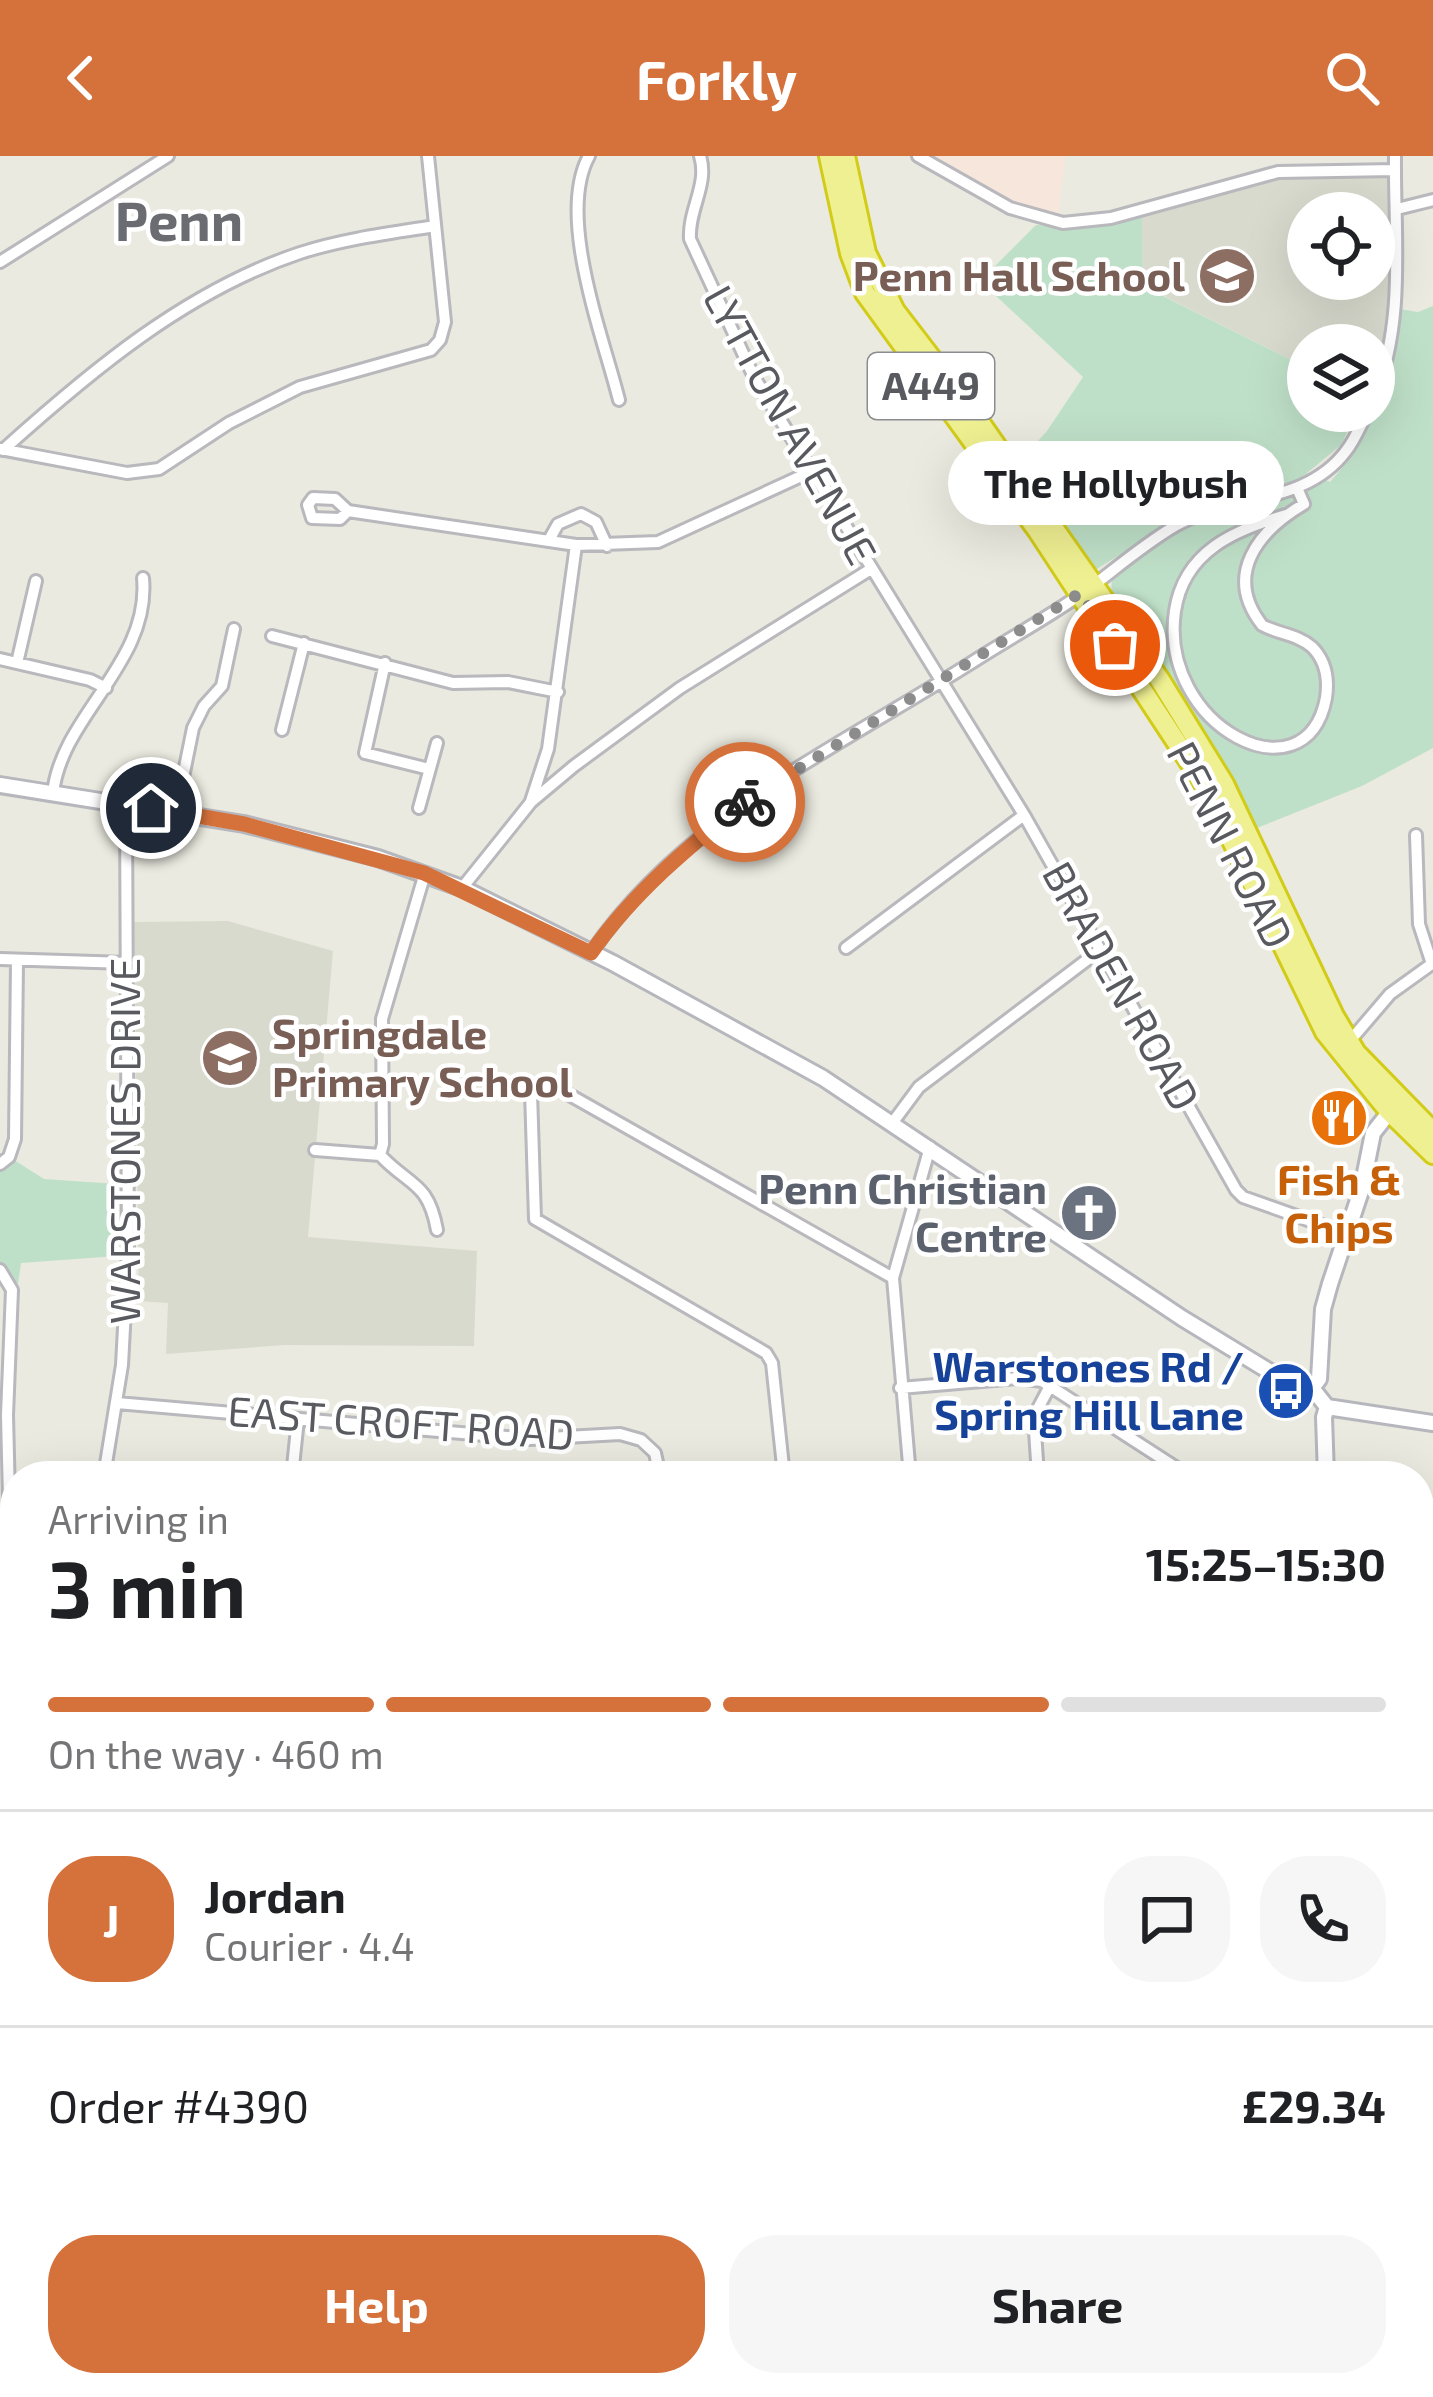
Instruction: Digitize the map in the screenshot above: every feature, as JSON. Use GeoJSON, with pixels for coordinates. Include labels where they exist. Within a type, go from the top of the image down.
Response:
{"type":"FeatureCollection","features":[{"type":"Feature","properties":{"kind":"highway","name":"PENN ROAD"},"geometry":{"type":"LineString","coordinates":[[829,156],[850,253],[866,292],[1160,680],[1224,784],[1349,1042],[1433,1154]]}},
{"type":"Feature","properties":{"kind":"highway","name":"PENN ROAD"},"geometry":{"type":"LineString","coordinates":[[845,156],[866,253],[895,311],[971,410],[1087,589],[1206,787],[1324,1032],[1395,1105],[1433,1132]]}},
{"type":"Feature","properties":{"kind":"street"},"geometry":{"type":"LineString","coordinates":[[0,262],[168,156]]}},
{"type":"Feature","properties":{"kind":"street"},"geometry":{"type":"LineString","coordinates":[[2,450],[127,473],[147,472],[169,464],[229,423],[300,387],[424,353],[440,340],[445,322],[428,156]]}},
{"type":"Feature","properties":{"kind":"street"},"geometry":{"type":"LineString","coordinates":[[589,156],[578,185],[581,240],[619,400]]}},
{"type":"Feature","properties":{"kind":"street","name":"LYTTON AVENUE"},"geometry":{"type":"LineString","coordinates":[[700,156],[703,176],[690,239],[754,377],[941,682]]}},
{"type":"Feature","properties":{"kind":"street"},"geometry":{"type":"LineString","coordinates":[[918,156],[1010,208],[1063,223],[1111,218],[1278,172],[1395,170]]}},
{"type":"Feature","properties":{"kind":"street"},"geometry":{"type":"LineString","coordinates":[[1392,324],[1395,156]]}},
{"type":"Feature","properties":{"kind":"street"},"geometry":{"type":"LineString","coordinates":[[1396,209],[1433,200]]}},
{"type":"Feature","properties":{"kind":"street"},"geometry":{"type":"LineString","coordinates":[[2,450],[111,358],[212,291],[298,254],[435,226]]}},
{"type":"Feature","properties":{"kind":"street"},"geometry":{"type":"LineString","coordinates":[[591,953],[655,880],[748,800],[1087,589],[1171,528],[1198,514],[1297,488],[1348,450],[1357,432]]}},
{"type":"Feature","properties":{"kind":"street"},"geometry":{"type":"LineString","coordinates":[[348,511],[576,545],[658,542],[810,472]]}},
{"type":"Feature","properties":{"kind":"street"},"geometry":{"type":"LineString","coordinates":[[1286,515],[1255,545],[1244,588],[1262,625],[1304,640],[1323,659],[1326,698],[1310,734],[1285,746],[1261,746],[1238,738],[1198,707],[1178,668],[1174,620],[1187,575],[1212,547],[1240,528],[1304,505],[1297,488]]}},
{"type":"Feature","properties":{"kind":"street"},"geometry":{"type":"LineString","coordinates":[[549,540],[558,524],[581,514],[596,522],[607,546]]}},
{"type":"Feature","properties":{"kind":"street"},"geometry":{"type":"LineString","coordinates":[[531,802],[548,749],[558,692],[576,545]]}},
{"type":"Feature","properties":{"kind":"street"},"geometry":{"type":"LineString","coordinates":[[462,888],[531,802],[574,766],[680,688],[871,569]]}},
{"type":"Feature","properties":{"kind":"street"},"geometry":{"type":"LineString","coordinates":[[53,794],[60,758],[123,662],[145,596],[143,578]]}},
{"type":"Feature","properties":{"kind":"street"},"geometry":{"type":"LineString","coordinates":[[17,663],[36,581]]}},
{"type":"Feature","properties":{"kind":"street"},"geometry":{"type":"LineString","coordinates":[[176,812],[193,728],[222,686],[234,629]]}},
{"type":"Feature","properties":{"kind":"street"},"geometry":{"type":"LineString","coordinates":[[272,636],[453,683],[508,682],[558,692]]}},
{"type":"Feature","properties":{"kind":"street"},"geometry":{"type":"LineString","coordinates":[[282,730],[304,644]]}},
{"type":"Feature","properties":{"kind":"street"},"geometry":{"type":"LineString","coordinates":[[0,659],[106,688]]}},
{"type":"Feature","properties":{"kind":"street"},"geometry":{"type":"LineString","coordinates":[[364,753],[385,663]]}},
{"type":"Feature","properties":{"kind":"street","name":"BRADEN ROAD"},"geometry":{"type":"LineString","coordinates":[[941,682],[1024,814],[1236,1190],[1346,1234]]}},
{"type":"Feature","properties":{"kind":"street"},"geometry":{"type":"LineString","coordinates":[[419,808],[437,742]]}},
{"type":"Feature","properties":{"kind":"street"},"geometry":{"type":"LineString","coordinates":[[347,748],[429,769]]}},
{"type":"Feature","properties":{"kind":"street"},"geometry":{"type":"LineString","coordinates":[[548,749],[574,766]]}},
{"type":"Feature","properties":{"kind":"street"},"geometry":{"type":"LineString","coordinates":[[0,785],[244,824],[424,873],[462,888],[760,1041],[893,1122],[1182,1318],[1272,1373],[1312,1388],[1328,1407],[1433,1423]]}},
{"type":"Feature","properties":{"kind":"street","name":"WARSTONES DRIVE"},"geometry":{"type":"LineString","coordinates":[[107,1461],[117,1403],[128,1252],[126,804]]}},
{"type":"Feature","properties":{"kind":"street"},"geometry":{"type":"LineString","coordinates":[[846,948],[1024,814]]}},
{"type":"Feature","properties":{"kind":"street"},"geometry":{"type":"LineString","coordinates":[[1349,1042],[1390,994],[1433,964],[1419,924],[1416,835]]}},
{"type":"Feature","properties":{"kind":"street"},"geometry":{"type":"LineString","coordinates":[[380,1155],[382,1019],[424,873]]}},
{"type":"Feature","properties":{"kind":"street"},"geometry":{"type":"LineString","coordinates":[[893,1122],[919,1087],[1100,950]]}},
{"type":"Feature","properties":{"kind":"street"},"geometry":{"type":"LineString","coordinates":[[0,959],[127,963]]}},
{"type":"Feature","properties":{"kind":"street"},"geometry":{"type":"LineString","coordinates":[[4,1160],[15,1139],[17,962]]}},
{"type":"Feature","properties":{"kind":"street"},"geometry":{"type":"LineString","coordinates":[[782,1461],[772,1364],[766,1353],[535,1219],[531,1092],[552,1084],[893,1278]]}},
{"type":"Feature","properties":{"kind":"street"},"geometry":{"type":"LineString","coordinates":[[1312,1388],[1318,1379],[1323,1309],[1362,1188],[1373,1133],[1395,1105]]}},
{"type":"Feature","properties":{"kind":"street"},"geometry":{"type":"LineString","coordinates":[[908,1461],[893,1278],[930,1147]]}},
{"type":"Feature","properties":{"kind":"street"},"geometry":{"type":"LineString","coordinates":[[316,1150],[380,1155],[398,1174],[422,1188],[437,1230]]}},
{"type":"Feature","properties":{"kind":"street"},"geometry":{"type":"LineString","coordinates":[[0,1270],[12,1290],[5,1461]]}},
{"type":"Feature","properties":{"kind":"street"},"geometry":{"type":"LineString","coordinates":[[900,1388],[1019,1378],[1051,1384],[1160,1461]]}},
{"type":"Feature","properties":{"kind":"street"},"geometry":{"type":"LineString","coordinates":[[1037,1461],[1034,1416],[1051,1384]]}},
{"type":"Feature","properties":{"kind":"street","name":"EAST CROFT ROAD"},"geometry":{"type":"LineString","coordinates":[[117,1403],[530,1439],[620,1434],[641,1440],[655,1453],[656,1461]]}},
{"type":"Feature","properties":{"kind":"street"},"geometry":{"type":"LineString","coordinates":[[1325,1461],[1328,1407]]}},
{"type":"Feature","properties":{"kind":"street"},"geometry":{"type":"LineString","coordinates":[[294,1461],[298,1419]]}},
{"type":"Feature","properties":{"kind":"shaded area"},"geometry":{"type":"Polygon","coordinates":[[[935,156],[1066,156],[1058,216],[1021,206],[935,156]]]}},
{"type":"Feature","properties":{"kind":"shaded area","name":"Penn Hall School"},"geometry":{"type":"Polygon","coordinates":[[[1391,175],[1392,192],[1287,192],[1287,300],[1392,300],[1389,324],[1287,324],[1287,358],[1166,297],[1143,272],[1142,216],[1265,180],[1391,175]]]}},
{"type":"Feature","properties":{"kind":"shaded area","name":"Springdale Primary School"},"geometry":{"type":"Polygon","coordinates":[[[228,921],[333,951],[308,1237],[477,1251],[474,1346],[284,1345],[166,1354],[168,1303],[139,1301],[134,922],[228,921]]]}},
{"type":"Feature","properties":{"kind":"green space"},"geometry":{"type":"Polygon","coordinates":[[[1142,216],[1143,272],[1165,297],[1287,358],[1287,432],[1347,432],[1341,445],[1296,482],[1197,507],[1095,570],[1018,463],[1047,431],[1083,377],[980,281],[1036,225],[1096,227],[1142,216]]]}},
{"type":"Feature","properties":{"kind":"green space"},"geometry":{"type":"Polygon","coordinates":[[[1433,306],[1433,748],[1362,786],[1257,828],[1148,638],[1111,592],[1112,578],[1179,528],[1263,503],[1320,477],[1330,482],[1364,432],[1395,432],[1399,309],[1418,312],[1433,306]]]}},
{"type":"Feature","properties":{"kind":"green space"},"geometry":{"type":"Polygon","coordinates":[[[14,1160],[44,1179],[118,1184],[117,1256],[21,1263],[18,1284],[0,1265],[0,1170],[14,1160]]]}},
{"type":"Feature","properties":{"kind":"way so far"},"geometry":{"type":"LineString","coordinates":[[745,802],[1080,593],[1115,645]]}},
{"type":"Feature","properties":{"kind":"place","name":"Penn Hall School"},"geometry":{"type":"Point","coordinates":[1227,276]}},
{"type":"Feature","properties":{"kind":"place","name":"The Hollybush"},"geometry":{"type":"Point","coordinates":[1115,645]}},
{"type":"Feature","properties":{"kind":"place","name":"Springdale Primary School"},"geometry":{"type":"Point","coordinates":[230,1058]}},
{"type":"Feature","properties":{"kind":"place","name":"Fish & Chips"},"geometry":{"type":"Point","coordinates":[1339,1118]}},
{"type":"Feature","properties":{"kind":"place","name":"Penn Christian Centre"},"geometry":{"type":"Point","coordinates":[1089,1213]}},
{"type":"Feature","properties":{"kind":"place","name":"Warstones Rd / Spring Hill Lane"},"geometry":{"type":"Point","coordinates":[1286,1391]}},
{"type":"Feature","properties":{"kind":"district","name":"Penn"},"geometry":{"type":"Point","coordinates":[179,222]}},
{"type":"Feature","properties":{"kind":"route"},"geometry":{"type":"LineString","coordinates":[[151,808],[244,824],[424,873],[591,953],[655,880],[745,802]]}}]}
